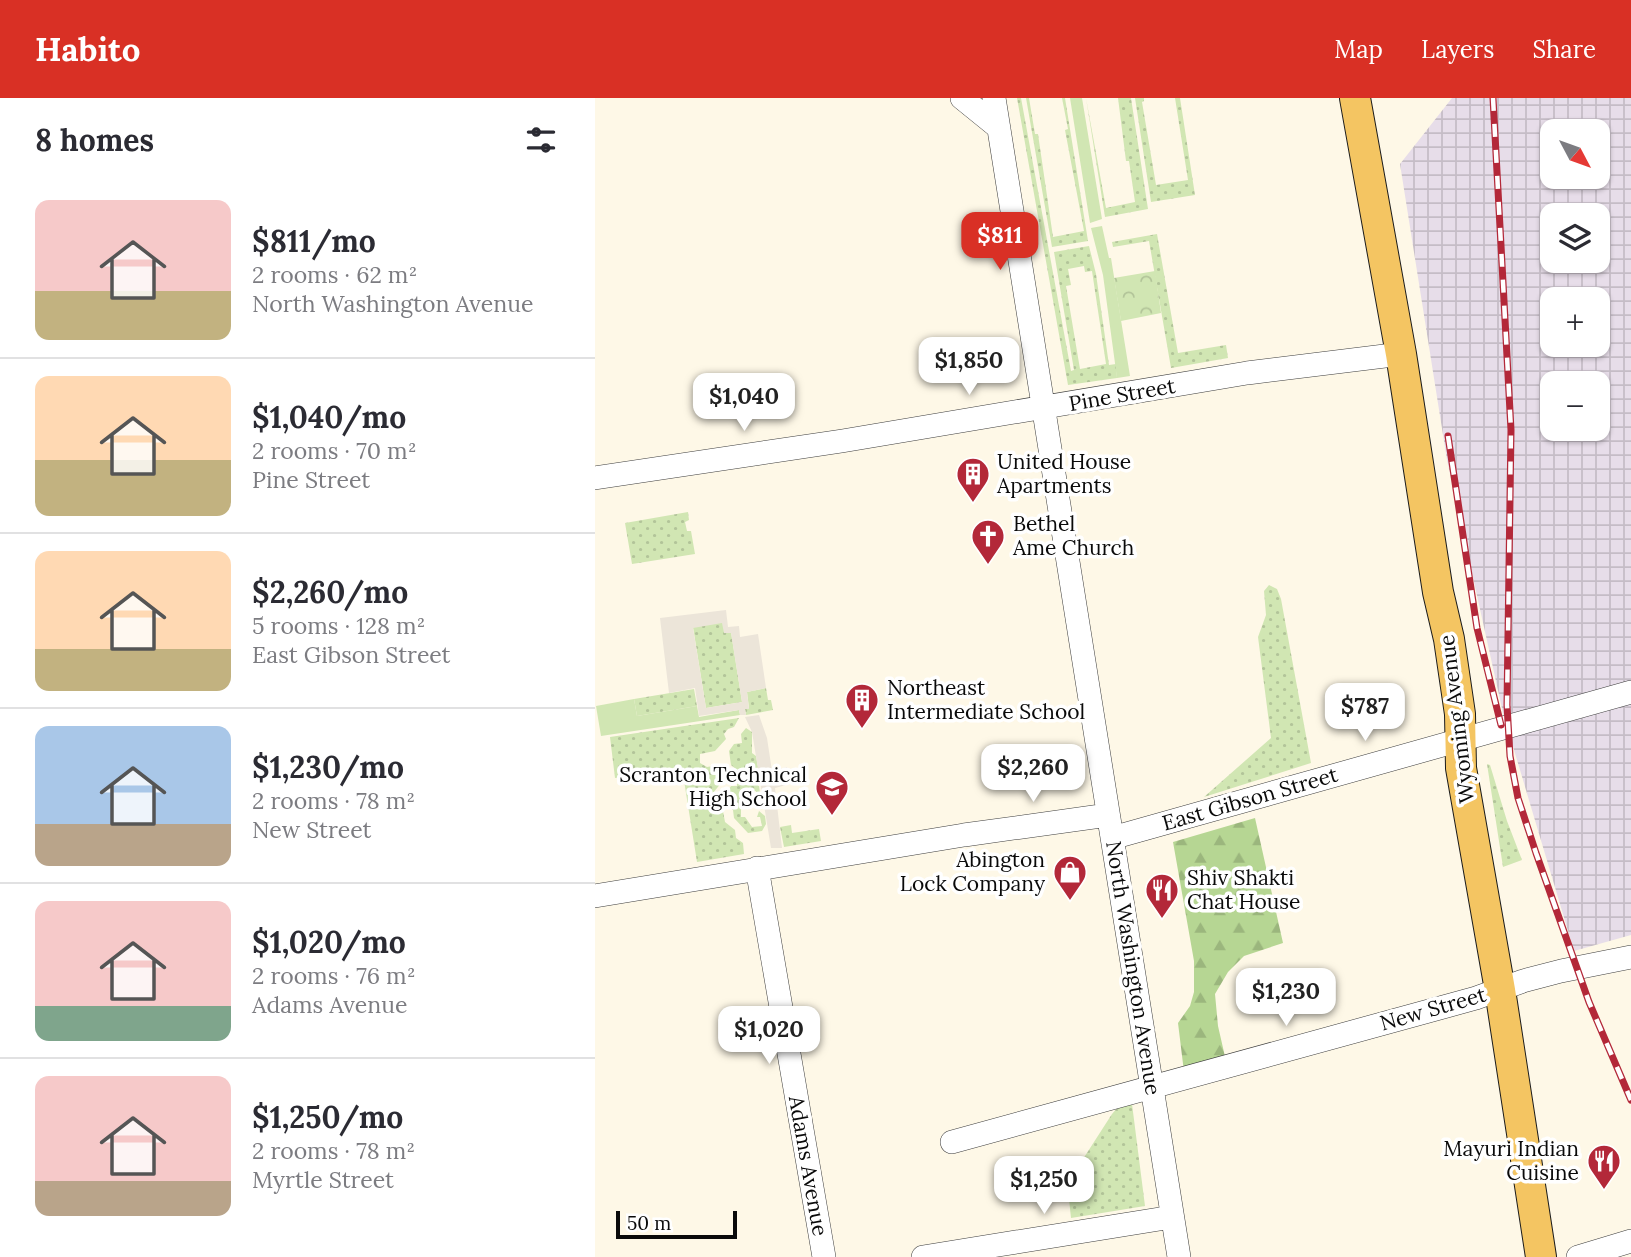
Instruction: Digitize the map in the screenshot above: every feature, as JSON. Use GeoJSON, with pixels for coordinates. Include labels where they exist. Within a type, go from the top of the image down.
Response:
{"type":"FeatureCollection","features":[{"type":"Feature","properties":{"kind":"main road","name":"Wyoming Avenue"},"geometry":{"type":"LineString","coordinates":[[1355,98],[1401,354],[1438,592],[1449,639],[1460,714],[1461,768],[1500,990],[1541,1257]]}},
{"type":"Feature","properties":{"kind":"street"},"geometry":{"type":"LineString","coordinates":[[962,98],[999,128]]}},
{"type":"Feature","properties":{"kind":"street","name":"North Washington Avenue"},"geometry":{"type":"LineString","coordinates":[[994,98],[1179,1257]]}},
{"type":"Feature","properties":{"kind":"street","name":"Pine Street"},"geometry":{"type":"LineString","coordinates":[[595,478],[842,441],[1247,373],[1401,354]]}},
{"type":"Feature","properties":{"kind":"street","name":"East Gibson Street"},"geometry":{"type":"LineString","coordinates":[[606,894],[757,868],[1110,826],[1460,740],[1631,692]]}},
{"type":"Feature","properties":{"kind":"street","name":"Adams Avenue"},"geometry":{"type":"LineString","coordinates":[[757,868],[824,1257]]}},
{"type":"Feature","properties":{"kind":"street","name":"New Street"},"geometry":{"type":"LineString","coordinates":[[952,1142],[1476,998],[1561,971],[1631,957]]}},
{"type":"Feature","properties":{"kind":"street"},"geometry":{"type":"LineString","coordinates":[[923,1257],[1173,1217]]}},
{"type":"Feature","properties":{"kind":"street"},"geometry":{"type":"LineString","coordinates":[[1577,1257],[1631,1241]]}},
{"type":"Feature","properties":{"kind":"shaded area"},"geometry":{"type":"Polygon","coordinates":[[[1452,98],[1631,98],[1631,935],[1574,951],[1503,713],[1447,460],[1400,164],[1452,98]]]}},
{"type":"Feature","properties":{"kind":"shaded area"},"geometry":{"type":"Polygon","coordinates":[[[726,610],[728,627],[739,626],[740,637],[758,634],[766,688],[747,692],[749,709],[745,709],[746,715],[740,715],[739,710],[699,716],[695,688],[669,693],[660,618],[726,610]],[[722,623],[693,628],[706,708],[742,702],[731,633],[724,633],[722,623]]]}},
{"type":"Feature","properties":{"kind":"shaded area"},"geometry":{"type":"Polygon","coordinates":[[[759,715],[767,738],[772,771],[787,767],[790,784],[775,788],[782,848],[771,848],[752,732],[745,717],[759,715]]]}},
{"type":"Feature","properties":{"kind":"green space"},"geometry":{"type":"Polygon","coordinates":[[[1017,98],[1021,98],[1071,371],[1074,370],[1054,252],[1089,246],[1096,274],[1109,365],[1116,364],[1117,378],[1068,385],[1017,98]],[[1084,266],[1068,269],[1071,285],[1066,286],[1080,369],[1106,364],[1092,271],[1085,272],[1084,266]]]}},
{"type":"Feature","properties":{"kind":"green space"},"geometry":{"type":"Polygon","coordinates":[[[1026,98],[1029,98],[1035,134],[1038,134],[1053,237],[1084,231],[1065,130],[1068,129],[1062,98],[1065,98],[1088,241],[1052,247],[1026,98]]]}},
{"type":"Feature","properties":{"kind":"green space"},"geometry":{"type":"Polygon","coordinates":[[[1070,98],[1082,98],[1102,219],[1090,223],[1070,98]]]}},
{"type":"Feature","properties":{"kind":"green space"},"geometry":{"type":"Polygon","coordinates":[[[1086,98],[1106,208],[1135,202],[1129,161],[1126,161],[1118,98],[1131,98],[1148,209],[1105,217],[1086,98]]]}},
{"type":"Feature","properties":{"kind":"green space"},"geometry":{"type":"Polygon","coordinates":[[[1135,98],[1144,98],[1142,102],[1156,185],[1188,180],[1175,98],[1180,98],[1195,195],[1151,202],[1135,98]]]}},
{"type":"Feature","properties":{"kind":"green space"},"geometry":{"type":"Polygon","coordinates":[[[1102,226],[1111,258],[1130,376],[1117,378],[1103,275],[1091,228],[1102,226]]]}},
{"type":"Feature","properties":{"kind":"green space"},"geometry":{"type":"Polygon","coordinates":[[[1157,234],[1178,353],[1226,345],[1228,358],[1171,368],[1149,241],[1113,247],[1112,242],[1157,234]]]}},
{"type":"Feature","properties":{"kind":"green space"},"geometry":{"type":"Polygon","coordinates":[[[1155,271],[1161,313],[1121,321],[1114,278],[1155,271]]]}},
{"type":"Feature","properties":{"kind":"green space"},"geometry":{"type":"Polygon","coordinates":[[[688,512],[689,520],[685,522],[687,531],[691,531],[695,554],[632,564],[625,523],[688,512]]]}},
{"type":"Feature","properties":{"kind":"green space"},"geometry":{"type":"Polygon","coordinates":[[[1269,585],[1277,589],[1281,599],[1311,763],[1204,797],[1271,738],[1258,637],[1266,615],[1264,591],[1269,585]]]}},
{"type":"Feature","properties":{"kind":"green space"},"geometry":{"type":"Polygon","coordinates":[[[722,622],[731,632],[742,702],[706,708],[693,627],[722,622]]]}},
{"type":"Feature","properties":{"kind":"green space"},"geometry":{"type":"Polygon","coordinates":[[[766,688],[773,710],[746,715],[745,709],[749,708],[747,692],[766,688]]]}},
{"type":"Feature","properties":{"kind":"green space"},"geometry":{"type":"Polygon","coordinates":[[[694,689],[697,706],[637,716],[634,699],[694,689]]]}},
{"type":"Feature","properties":{"kind":"green space"},"geometry":{"type":"Polygon","coordinates":[[[634,699],[637,716],[697,706],[699,717],[739,710],[740,715],[601,736],[596,706],[634,699]]]}},
{"type":"Feature","properties":{"kind":"green space"},"geometry":{"type":"Polygon","coordinates":[[[739,718],[734,727],[724,734],[726,739],[715,751],[700,754],[700,763],[707,767],[719,765],[725,768],[726,777],[713,793],[720,801],[719,808],[723,811],[725,822],[735,830],[736,838],[743,843],[744,854],[697,862],[682,768],[615,778],[610,737],[739,718]]]}},
{"type":"Feature","properties":{"kind":"green space"},"geometry":{"type":"Polygon","coordinates":[[[746,728],[752,732],[752,753],[756,756],[758,767],[753,773],[746,768],[737,770],[731,765],[729,751],[734,744],[742,743],[741,734],[746,728]]]}},
{"type":"Feature","properties":{"kind":"green space"},"geometry":{"type":"Polygon","coordinates":[[[1487,764],[1490,765],[1522,860],[1503,867],[1487,764]]]}},
{"type":"Feature","properties":{"kind":"green space"},"geometry":{"type":"Polygon","coordinates":[[[742,781],[745,784],[754,782],[759,786],[761,800],[758,805],[753,805],[752,801],[757,800],[756,791],[746,793],[741,817],[745,817],[752,827],[762,826],[760,817],[757,817],[759,811],[765,816],[766,824],[762,831],[748,833],[726,804],[727,792],[731,786],[737,786],[737,782],[742,781]]]}},
{"type":"Feature","properties":{"kind":"green space"},"geometry":{"type":"Polygon","coordinates":[[[1255,818],[1283,943],[1244,956],[1228,972],[1215,994],[1218,1026],[1226,1061],[1184,1072],[1178,1023],[1190,1006],[1194,992],[1194,961],[1173,842],[1255,818]]]}},
{"type":"Feature","properties":{"kind":"green space"},"geometry":{"type":"Polygon","coordinates":[[[791,825],[792,833],[819,829],[821,841],[784,847],[780,827],[791,825]]]}},
{"type":"Feature","properties":{"kind":"green space"},"geometry":{"type":"Polygon","coordinates":[[[1132,1104],[1145,1206],[1071,1218],[1068,1190],[1074,1173],[1112,1114],[1118,1107],[1132,1104]]]}},
{"type":"Feature","properties":{"kind":"railway"},"geometry":{"type":"LineString","coordinates":[[1493,98],[1511,430],[1507,705],[1510,756],[1518,798],[1536,853],[1589,1002],[1631,1100]]}},
{"type":"Feature","properties":{"kind":"railway"},"geometry":{"type":"LineString","coordinates":[[1448,436],[1477,628],[1501,725]]}},
{"type":"Feature","properties":{"kind":"place","name":"United House Apartments"},"geometry":{"type":"Point","coordinates":[973,504]}},
{"type":"Feature","properties":{"kind":"place","name":"Bethel Ame Church"},"geometry":{"type":"Point","coordinates":[988,566]}},
{"type":"Feature","properties":{"kind":"place","name":"Northeast Intermediate School"},"geometry":{"type":"Point","coordinates":[862,730]}},
{"type":"Feature","properties":{"kind":"place","name":"Scranton Technical High School"},"geometry":{"type":"Point","coordinates":[832,817]}},
{"type":"Feature","properties":{"kind":"place","name":"Abington Lock Company"},"geometry":{"type":"Point","coordinates":[1070,902]}},
{"type":"Feature","properties":{"kind":"place","name":"Shiv Shakti Chat House"},"geometry":{"type":"Point","coordinates":[1162,920]}},
{"type":"Feature","properties":{"kind":"place","name":"Mayuri Indian Cuisine"},"geometry":{"type":"Point","coordinates":[1604,1191]}}]}
